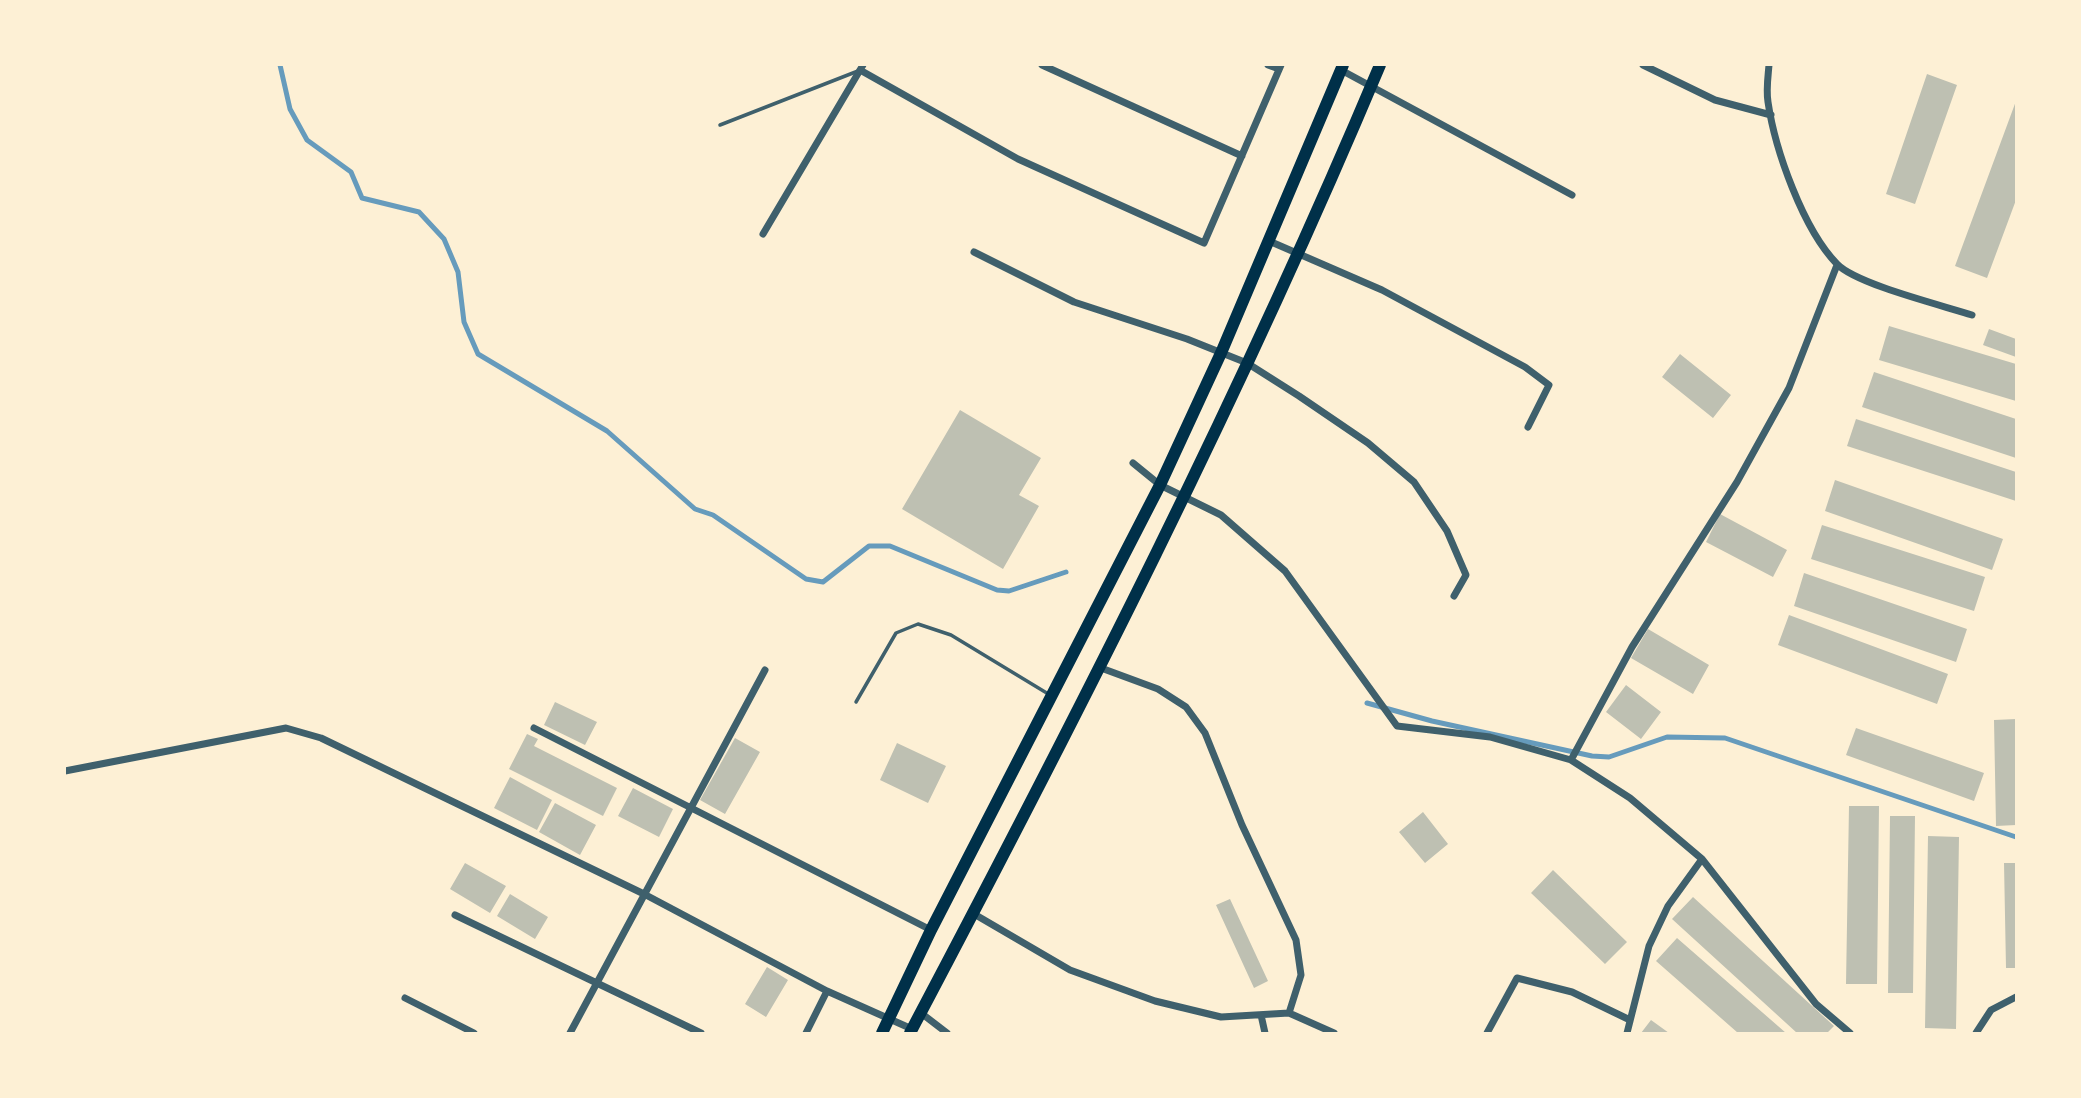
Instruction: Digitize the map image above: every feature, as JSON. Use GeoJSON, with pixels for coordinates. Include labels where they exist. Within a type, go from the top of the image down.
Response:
{"type":"FeatureCollection","features":[{"type":"Feature","properties":{"kind":"main road"},"geometry":{"type":"LineString","coordinates":[[911,1031],[1101,668],[1186,497],[1380,65]]}},
{"type":"Feature","properties":{"kind":"main road"},"geometry":{"type":"LineString","coordinates":[[882,1033],[931,930],[1160,485],[1222,353],[1342,67]]}},
{"type":"Feature","properties":{"kind":"street"},"geometry":{"type":"LineString","coordinates":[[1042,65],[1242,156]]}},
{"type":"Feature","properties":{"kind":"street"},"geometry":{"type":"LineString","coordinates":[[763,234],[861,67],[1018,159],[1205,243],[1280,67],[1268,65]]}},
{"type":"Feature","properties":{"kind":"street"},"geometry":{"type":"LineString","coordinates":[[1643,65],[1715,100],[1771,115]]}},
{"type":"Feature","properties":{"kind":"street"},"geometry":{"type":"LineString","coordinates":[[1769,65],[1767,100],[1777,143],[1801,210],[1837,265],[1862,279],[1972,315]]}},
{"type":"Feature","properties":{"kind":"street"},"geometry":{"type":"LineString","coordinates":[[1342,67],[1572,195]]}},
{"type":"Feature","properties":{"kind":"street"},"geometry":{"type":"LineString","coordinates":[[1269,241],[1382,290],[1525,367],[1549,385],[1528,427]]}},
{"type":"Feature","properties":{"kind":"street"},"geometry":{"type":"LineString","coordinates":[[974,252],[1074,302],[1247,363],[1368,443],[1414,482],[1447,531],[1466,575],[1454,596]]}},
{"type":"Feature","properties":{"kind":"street"},"geometry":{"type":"LineString","coordinates":[[1572,758],[1654,610],[1703,539],[1789,388],[1837,265]]}},
{"type":"Feature","properties":{"kind":"street"},"geometry":{"type":"LineString","coordinates":[[1133,463],[1160,485],[1221,515],[1285,571],[1397,726],[1490,737],[1572,758],[1630,798],[1702,859],[1816,1004],[1850,1033]]}},
{"type":"Feature","properties":{"kind":"street"},"geometry":{"type":"LineString","coordinates":[[1101,668],[1158,689],[1186,707],[1205,733],[1242,825],[1296,940],[1301,975],[1289,1013]]}},
{"type":"Feature","properties":{"kind":"street"},"geometry":{"type":"LineString","coordinates":[[570,1033],[765,670]]}},
{"type":"Feature","properties":{"kind":"street"},"geometry":{"type":"LineString","coordinates":[[65,771],[286,728],[321,738],[644,894],[827,991],[911,1031]]}},
{"type":"Feature","properties":{"kind":"street"},"geometry":{"type":"LineString","coordinates":[[534,728],[931,930]]}},
{"type":"Feature","properties":{"kind":"street"},"geometry":{"type":"LineString","coordinates":[[1627,1033],[1649,946],[1668,906],[1702,859]]}},
{"type":"Feature","properties":{"kind":"street"},"geometry":{"type":"LineString","coordinates":[[974,914],[1070,970],[1143,996],[1221,1017],[1289,1013],[1334,1033]]}},
{"type":"Feature","properties":{"kind":"street"},"geometry":{"type":"LineString","coordinates":[[455,915],[598,981],[701,1033]]}},
{"type":"Feature","properties":{"kind":"street"},"geometry":{"type":"LineString","coordinates":[[1487,1033],[1517,978],[1572,992],[1630,1020]]}},
{"type":"Feature","properties":{"kind":"street"},"geometry":{"type":"LineString","coordinates":[[806,1033],[827,991]]}},
{"type":"Feature","properties":{"kind":"street"},"geometry":{"type":"LineString","coordinates":[[1976,1033],[1992,1010],[2016,997]]}},
{"type":"Feature","properties":{"kind":"street"},"geometry":{"type":"LineString","coordinates":[[405,998],[474,1033]]}},
{"type":"Feature","properties":{"kind":"street"},"geometry":{"type":"LineString","coordinates":[[921,1013],[947,1033]]}},
{"type":"Feature","properties":{"kind":"street"},"geometry":{"type":"LineString","coordinates":[[1261,1015],[1265,1033]]}},
{"type":"Feature","properties":{"kind":"lane"},"geometry":{"type":"LineString","coordinates":[[719,125],[861,67]]}},
{"type":"Feature","properties":{"kind":"lane"},"geometry":{"type":"LineString","coordinates":[[856,702],[896,633],[918,624],[951,635],[1052,696]]}},
{"type":"Feature","properties":{"kind":"building"},"geometry":{"type":"Polygon","coordinates":[[[1927,74],[1957,85],[1915,204],[1886,194],[1927,74]]]}},
{"type":"Feature","properties":{"kind":"building"},"geometry":{"type":"Polygon","coordinates":[[[2016,101],[2016,200],[1987,278],[1955,266],[2016,101]]]}},
{"type":"Feature","properties":{"kind":"building"},"geometry":{"type":"Polygon","coordinates":[[[1889,326],[2016,364],[2016,401],[1879,360],[1889,326]]]}},
{"type":"Feature","properties":{"kind":"building"},"geometry":{"type":"Polygon","coordinates":[[[1989,329],[2016,339],[2016,357],[1983,345],[1989,329]]]}},
{"type":"Feature","properties":{"kind":"building"},"geometry":{"type":"Polygon","coordinates":[[[1680,354],[1731,395],[1713,418],[1662,377],[1680,354]]]}},
{"type":"Feature","properties":{"kind":"building"},"geometry":{"type":"Polygon","coordinates":[[[1874,372],[2016,419],[2016,458],[1862,407],[1874,372]]]}},
{"type":"Feature","properties":{"kind":"building"},"geometry":{"type":"Polygon","coordinates":[[[960,410],[1041,458],[1019,495],[1039,506],[1003,569],[902,509],[960,410]]]}},
{"type":"Feature","properties":{"kind":"building"},"geometry":{"type":"Polygon","coordinates":[[[1856,419],[2016,472],[2016,501],[1847,446],[1856,419]]]}},
{"type":"Feature","properties":{"kind":"building"},"geometry":{"type":"Polygon","coordinates":[[[1835,480],[2003,539],[1992,570],[1825,511],[1835,480]]]}},
{"type":"Feature","properties":{"kind":"building"},"geometry":{"type":"Polygon","coordinates":[[[1720,514],[1787,550],[1773,577],[1706,542],[1720,514]]]}},
{"type":"Feature","properties":{"kind":"building"},"geometry":{"type":"Polygon","coordinates":[[[1822,525],[1985,577],[1974,611],[1811,559],[1822,525]]]}},
{"type":"Feature","properties":{"kind":"building"},"geometry":{"type":"Polygon","coordinates":[[[1804,573],[1967,629],[1956,662],[1794,606],[1804,573]]]}},
{"type":"Feature","properties":{"kind":"building"},"geometry":{"type":"Polygon","coordinates":[[[1789,615],[1948,674],[1937,704],[1778,645],[1789,615]]]}},
{"type":"Feature","properties":{"kind":"building"},"geometry":{"type":"Polygon","coordinates":[[[1648,629],[1709,665],[1693,694],[1631,658],[1648,629]]]}},
{"type":"Feature","properties":{"kind":"building"},"geometry":{"type":"Polygon","coordinates":[[[1626,685],[1661,712],[1641,739],[1606,712],[1626,685]]]}},
{"type":"Feature","properties":{"kind":"building"},"geometry":{"type":"Polygon","coordinates":[[[555,702],[597,722],[585,745],[544,725],[555,702]]]}},
{"type":"Feature","properties":{"kind":"building"},"geometry":{"type":"Polygon","coordinates":[[[2016,719],[2016,825],[1996,826],[1994,720],[2016,719]]]}},
{"type":"Feature","properties":{"kind":"building"},"geometry":{"type":"Polygon","coordinates":[[[1856,728],[1984,773],[1974,801],[1846,755],[1856,728]]]}},
{"type":"Feature","properties":{"kind":"building"},"geometry":{"type":"Polygon","coordinates":[[[527,734],[538,739],[534,746],[617,788],[603,816],[509,769],[527,734]]]}},
{"type":"Feature","properties":{"kind":"building"},"geometry":{"type":"Polygon","coordinates":[[[735,738],[760,752],[725,814],[700,800],[735,738]]]}},
{"type":"Feature","properties":{"kind":"building"},"geometry":{"type":"Polygon","coordinates":[[[897,743],[946,766],[928,803],[880,780],[897,743]]]}},
{"type":"Feature","properties":{"kind":"building"},"geometry":{"type":"Polygon","coordinates":[[[510,777],[552,800],[537,830],[494,808],[510,777]]]}},
{"type":"Feature","properties":{"kind":"building"},"geometry":{"type":"Polygon","coordinates":[[[633,788],[673,809],[659,837],[618,816],[633,788]]]}},
{"type":"Feature","properties":{"kind":"building"},"geometry":{"type":"Polygon","coordinates":[[[555,803],[596,825],[580,855],[539,832],[555,803]]]}},
{"type":"Feature","properties":{"kind":"building"},"geometry":{"type":"Polygon","coordinates":[[[1849,806],[1879,806],[1877,984],[1846,984],[1849,806]]]}},
{"type":"Feature","properties":{"kind":"building"},"geometry":{"type":"Polygon","coordinates":[[[1423,812],[1448,844],[1425,863],[1399,832],[1423,812]]]}},
{"type":"Feature","properties":{"kind":"building"},"geometry":{"type":"Polygon","coordinates":[[[1890,816],[1915,816],[1913,993],[1888,993],[1890,816]]]}},
{"type":"Feature","properties":{"kind":"building"},"geometry":{"type":"Polygon","coordinates":[[[1928,836],[1959,837],[1956,1029],[1925,1028],[1928,836]]]}},
{"type":"Feature","properties":{"kind":"building"},"geometry":{"type":"Polygon","coordinates":[[[465,863],[506,886],[490,913],[450,889],[465,863]]]}},
{"type":"Feature","properties":{"kind":"building"},"geometry":{"type":"Polygon","coordinates":[[[2004,863],[2016,863],[2016,968],[2006,968],[2004,863]]]}},
{"type":"Feature","properties":{"kind":"building"},"geometry":{"type":"Polygon","coordinates":[[[1553,870],[1627,942],[1605,964],[1531,893],[1553,870]]]}},
{"type":"Feature","properties":{"kind":"building"},"geometry":{"type":"Polygon","coordinates":[[[510,894],[548,917],[535,939],[497,916],[510,894]]]}},
{"type":"Feature","properties":{"kind":"building"},"geometry":{"type":"Polygon","coordinates":[[[1693,897],[1834,1026],[1827,1033],[1797,1033],[1672,919],[1693,897]]]}},
{"type":"Feature","properties":{"kind":"building"},"geometry":{"type":"Polygon","coordinates":[[[1230,899],[1268,981],[1254,988],[1216,905],[1230,899]]]}},
{"type":"Feature","properties":{"kind":"building"},"geometry":{"type":"Polygon","coordinates":[[[1677,938],[1786,1033],[1738,1033],[1656,961],[1677,938]]]}},
{"type":"Feature","properties":{"kind":"building"},"geometry":{"type":"Polygon","coordinates":[[[767,967],[788,980],[766,1017],[745,1004],[767,967]]]}},
{"type":"Feature","properties":{"kind":"building"},"geometry":{"type":"Polygon","coordinates":[[[1651,1020],[1669,1033],[1641,1033],[1651,1020]]]}},
{"type":"Feature","properties":{"kind":"waterway"},"geometry":{"type":"LineString","coordinates":[[280,65],[290,109],[307,140],[351,172],[362,198],[419,212],[444,239],[458,272],[464,322],[478,354],[607,431],[695,509],[713,515],[806,579],[823,582],[869,546],[890,546],[997,590],[1009,591],[1066,572]]}},
{"type":"Feature","properties":{"kind":"waterway"},"geometry":{"type":"LineString","coordinates":[[1367,703],[1432,721],[1592,756],[1609,757],[1667,737],[1725,738],[2016,837]]}}]}
